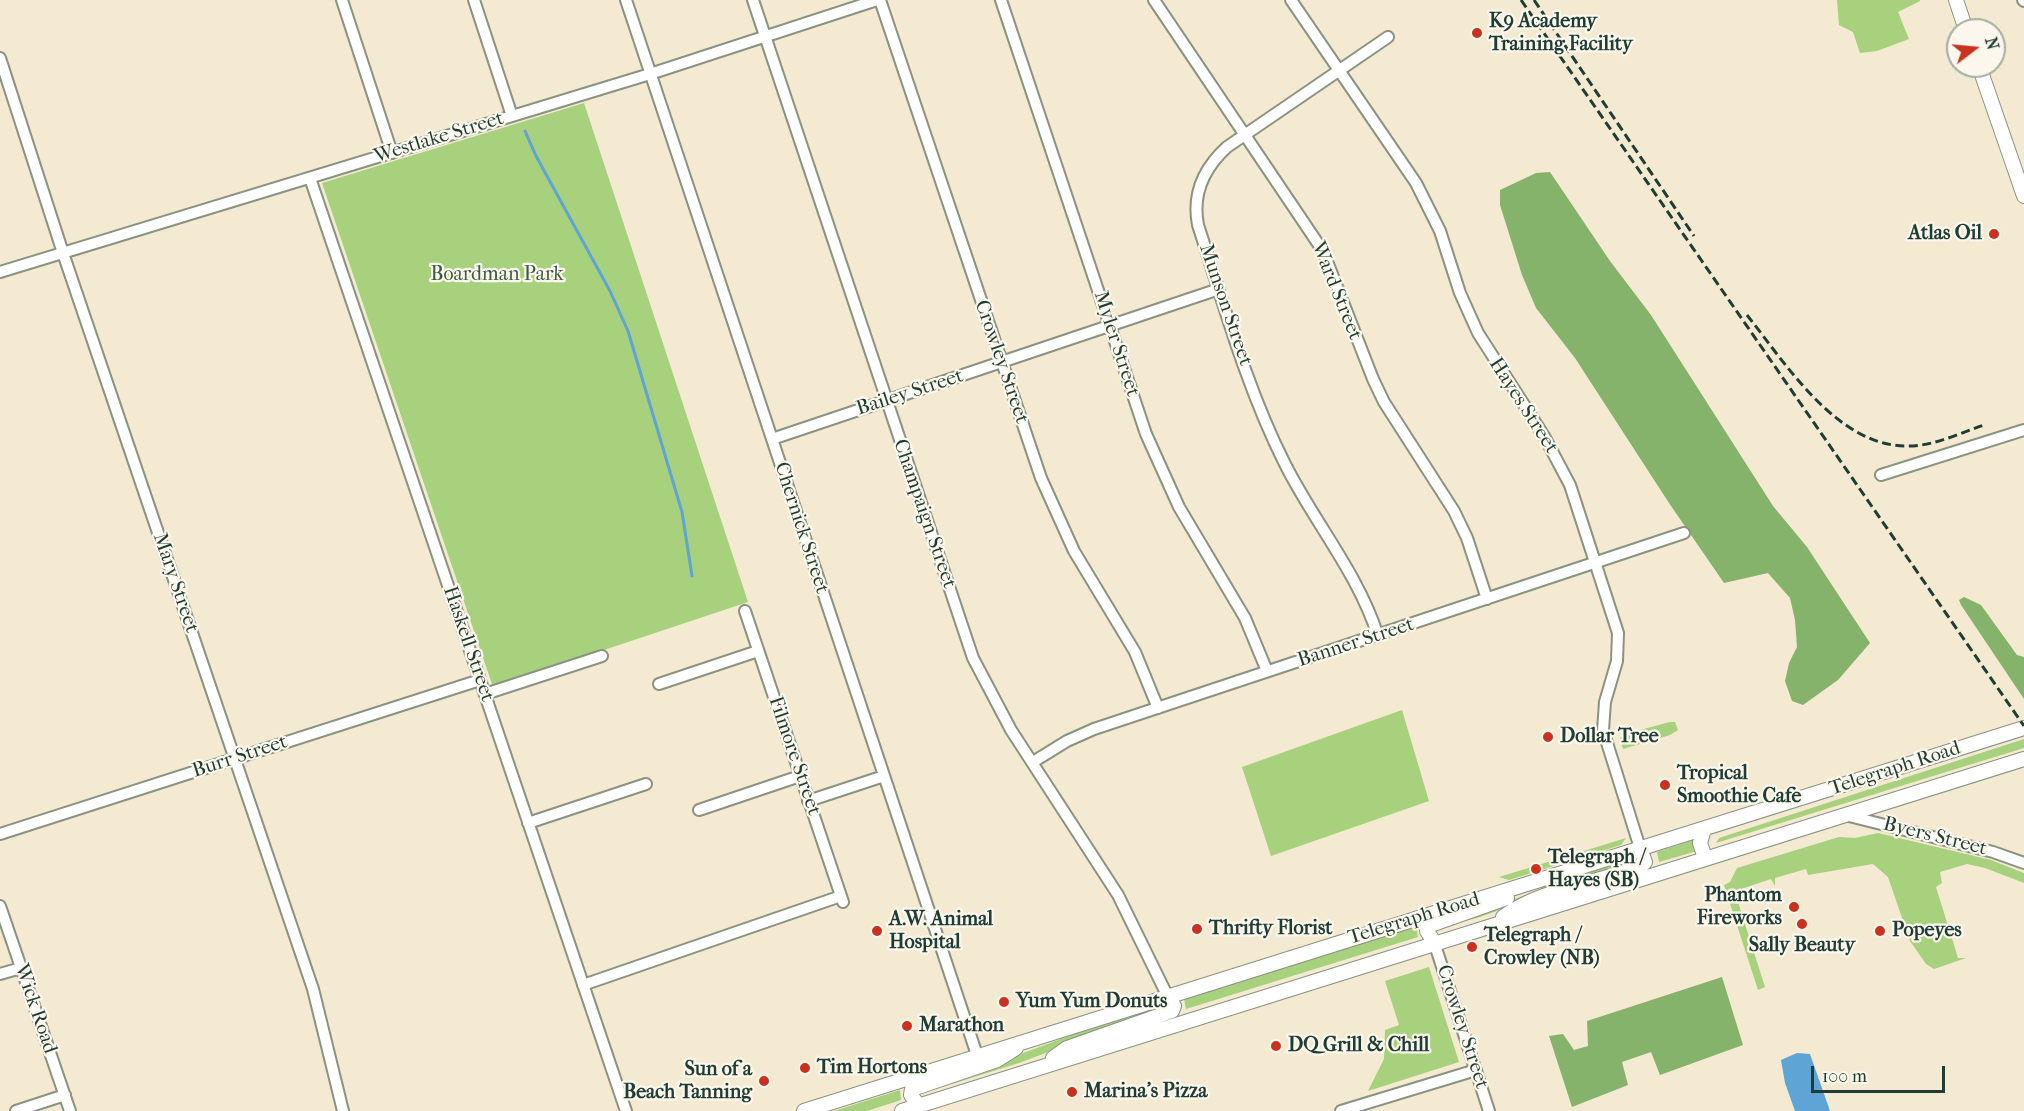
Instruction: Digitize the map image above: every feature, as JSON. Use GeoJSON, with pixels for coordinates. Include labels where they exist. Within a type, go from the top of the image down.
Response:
{"type":"FeatureCollection","features":[{"type":"Feature","properties":{"kind":"main road"},"geometry":{"type":"LineString","coordinates":[[1956,0],[1962,18]]}},
{"type":"Feature","properties":{"kind":"main road"},"geometry":{"type":"LineString","coordinates":[[1983,78],[2024,196]]}},
{"type":"Feature","properties":{"kind":"main road","name":"Telegraph Road"},"geometry":{"type":"LineString","coordinates":[[804,1111],[1167,995],[2024,728]]}},
{"type":"Feature","properties":{"kind":"main road","name":"Telegraph Road"},"geometry":{"type":"LineString","coordinates":[[902,1111],[919,1108],[1044,1065],[2024,759]]}},
{"type":"Feature","properties":{"kind":"main road"},"geometry":{"type":"LineString","coordinates":[[1704,829],[1700,843],[1705,858]]}},
{"type":"Feature","properties":{"kind":"main road"},"geometry":{"type":"LineString","coordinates":[[1491,925],[1515,908],[1543,896],[1641,866],[1645,862],[1640,848]]}},
{"type":"Feature","properties":{"kind":"main road"},"geometry":{"type":"LineString","coordinates":[[1434,942],[1427,930],[1428,926],[1489,906],[1511,896],[1528,883]]}},
{"type":"Feature","properties":{"kind":"main road"},"geometry":{"type":"LineString","coordinates":[[1044,1065],[1067,1048],[1172,1011],[1174,1006],[1167,995]]}},
{"type":"Feature","properties":{"kind":"main road"},"geometry":{"type":"LineString","coordinates":[[919,1108],[910,1095],[912,1089],[997,1060],[1027,1040]]}},
{"type":"Feature","properties":{"kind":"street"},"geometry":{"type":"LineString","coordinates":[[342,0],[392,153]]}},
{"type":"Feature","properties":{"kind":"street"},"geometry":{"type":"LineString","coordinates":[[474,0],[512,116]]}},
{"type":"Feature","properties":{"kind":"street","name":"Chernick Street"},"geometry":{"type":"LineString","coordinates":[[626,0],[977,1055]]}},
{"type":"Feature","properties":{"kind":"street","name":"Champaign Street"},"geometry":{"type":"LineString","coordinates":[[753,0],[973,658],[997,707],[1118,895],[1167,995]]}},
{"type":"Feature","properties":{"kind":"street","name":"Westlake Street"},"geometry":{"type":"LineString","coordinates":[[0,272],[650,74],[878,0]]}},
{"type":"Feature","properties":{"kind":"street","name":"Crowley Street"},"geometry":{"type":"LineString","coordinates":[[878,0],[1001,362],[1055,512],[1074,551],[1135,652],[1158,708]]}},
{"type":"Feature","properties":{"kind":"street","name":"Myler Street"},"geometry":{"type":"LineString","coordinates":[[1001,0],[1146,434],[1196,539],[1245,618],[1267,672]]}},
{"type":"Feature","properties":{"kind":"street","name":"Ward Street"},"geometry":{"type":"LineString","coordinates":[[1154,0],[1323,251],[1373,379],[1384,402],[1454,511],[1467,538],[1487,599]]}},
{"type":"Feature","properties":{"kind":"street","name":"Hayes Street"},"geometry":{"type":"LineString","coordinates":[[1291,0],[1425,198],[1440,231],[1474,325],[1494,361],[1554,452],[1576,501],[1597,562],[1619,641],[1617,661],[1605,702],[1603,730],[1640,848]]}},
{"type":"Feature","properties":{"kind":"street","name":"Munson Street"},"geometry":{"type":"LineString","coordinates":[[1378,636],[1353,578],[1305,501],[1273,440],[1198,225],[1197,196],[1203,178],[1213,161],[1227,147],[1388,38]]}},
{"type":"Feature","properties":{"kind":"street","name":"Mary Street"},"geometry":{"type":"LineString","coordinates":[[0,58],[63,253],[313,989],[343,1111]]}},
{"type":"Feature","properties":{"kind":"street","name":"Haskell Street"},"geometry":{"type":"LineString","coordinates":[[310,178],[626,1111]]}},
{"type":"Feature","properties":{"kind":"street","name":"Bailey Street"},"geometry":{"type":"LineString","coordinates":[[772,439],[1219,289]]}},
{"type":"Feature","properties":{"kind":"street"},"geometry":{"type":"LineString","coordinates":[[1881,475],[2024,430]]}},
{"type":"Feature","properties":{"kind":"street","name":"Banner Street"},"geometry":{"type":"LineString","coordinates":[[1033,762],[1076,737],[1158,708],[1684,533]]}},
{"type":"Feature","properties":{"kind":"street","name":"Filmore Street"},"geometry":{"type":"LineString","coordinates":[[583,985],[842,899],[745,611]]}},
{"type":"Feature","properties":{"kind":"street"},"geometry":{"type":"LineString","coordinates":[[659,684],[758,651]]}},
{"type":"Feature","properties":{"kind":"street"},"geometry":{"type":"LineString","coordinates":[[485,694],[602,657]]}},
{"type":"Feature","properties":{"kind":"street","name":"Burr Street"},"geometry":{"type":"LineString","coordinates":[[0,834],[480,680]]}},
{"type":"Feature","properties":{"kind":"street"},"geometry":{"type":"LineString","coordinates":[[699,810],[800,776]]}},
{"type":"Feature","properties":{"kind":"street"},"geometry":{"type":"LineString","coordinates":[[808,801],[884,776]]}},
{"type":"Feature","properties":{"kind":"street"},"geometry":{"type":"LineString","coordinates":[[528,823],[646,784]]}},
{"type":"Feature","properties":{"kind":"street","name":"Byers Street"},"geometry":{"type":"LineString","coordinates":[[1845,814],[1993,852],[2024,863]]}},
{"type":"Feature","properties":{"kind":"street","name":"Wick Road"},"geometry":{"type":"LineString","coordinates":[[0,906],[70,1111]]}},
{"type":"Feature","properties":{"kind":"street","name":"Crowley Street"},"geometry":{"type":"LineString","coordinates":[[1434,942],[1489,1111]]}},
{"type":"Feature","properties":{"kind":"street"},"geometry":{"type":"LineString","coordinates":[[0,974],[21,968]]}},
{"type":"Feature","properties":{"kind":"street"},"geometry":{"type":"LineString","coordinates":[[1341,1111],[1476,1070]]}},
{"type":"Feature","properties":{"kind":"street"},"geometry":{"type":"LineString","coordinates":[[16,1111],[65,1095]]}},
{"type":"Feature","properties":{"kind":"green space"},"geometry":{"type":"Polygon","coordinates":[[[1837,0],[1920,1],[1898,12],[1909,39],[1877,51],[1860,53],[1853,32],[1839,25],[1837,0]]]}},
{"type":"Feature","properties":{"kind":"green space","name":"Boardman Park"},"geometry":{"type":"Polygon","coordinates":[[[584,103],[748,602],[493,687],[322,183],[584,103]]]}},
{"type":"Feature","properties":{"kind":"green space"},"geometry":{"type":"Polygon","coordinates":[[[1550,172],[1610,261],[1651,315],[1773,506],[1807,547],[1870,643],[1838,680],[1803,705],[1792,701],[1785,681],[1789,663],[1797,647],[1795,620],[1790,598],[1768,573],[1724,583],[1575,358],[1536,308],[1522,275],[1500,205],[1500,190],[1536,173],[1550,172]]]}},
{"type":"Feature","properties":{"kind":"green space"},"geometry":{"type":"Polygon","coordinates":[[[1964,597],[1981,605],[2017,655],[2024,657],[2024,699],[1961,605],[1959,600],[1964,597]]]}},
{"type":"Feature","properties":{"kind":"green space"},"geometry":{"type":"Polygon","coordinates":[[[1402,710],[1429,801],[1271,856],[1242,767],[1402,710]]]}},
{"type":"Feature","properties":{"kind":"green space"},"geometry":{"type":"Polygon","coordinates":[[[1675,722],[1678,730],[1670,735],[1623,749],[1620,738],[1625,734],[1675,722]]]}},
{"type":"Feature","properties":{"kind":"green space"},"geometry":{"type":"Polygon","coordinates":[[[2024,739],[2024,748],[1716,843],[1719,838],[2024,739]]]}},
{"type":"Feature","properties":{"kind":"green space"},"geometry":{"type":"Polygon","coordinates":[[[1878,833],[1991,860],[2024,873],[2024,883],[1985,868],[1967,864],[1940,872],[1942,883],[1936,887],[1958,958],[1966,958],[1934,969],[1926,964],[1910,941],[1888,877],[1873,864],[1808,875],[1806,869],[1775,878],[1775,886],[1771,879],[1741,889],[1742,895],[1738,902],[1765,987],[1758,990],[1724,885],[1730,882],[1737,868],[1839,837],[1855,838],[1878,833]]]}},
{"type":"Feature","properties":{"kind":"green space"},"geometry":{"type":"Polygon","coordinates":[[[1626,838],[1621,845],[1509,880],[1499,877],[1626,838]]]}},
{"type":"Feature","properties":{"kind":"green space"},"geometry":{"type":"Polygon","coordinates":[[[1694,840],[1697,851],[1659,862],[1657,852],[1694,840]]]}},
{"type":"Feature","properties":{"kind":"green space"},"geometry":{"type":"Polygon","coordinates":[[[1632,859],[1636,861],[1480,917],[1439,928],[1559,882],[1632,859]]]}},
{"type":"Feature","properties":{"kind":"green space"},"geometry":{"type":"Polygon","coordinates":[[[1416,926],[1418,937],[1186,1009],[1184,999],[1416,926]]]}},
{"type":"Feature","properties":{"kind":"green space"},"geometry":{"type":"Polygon","coordinates":[[[1429,967],[1459,1062],[1368,1091],[1384,1059],[1385,1030],[1399,1025],[1385,981],[1429,967]]]}},
{"type":"Feature","properties":{"kind":"green space"},"geometry":{"type":"Polygon","coordinates":[[[1722,977],[1743,1045],[1660,1075],[1651,1052],[1622,1062],[1628,1085],[1572,1107],[1549,1036],[1563,1034],[1574,1050],[1588,1046],[1587,1021],[1722,977]]]}},
{"type":"Feature","properties":{"kind":"green space"},"geometry":{"type":"Polygon","coordinates":[[[1163,1006],[1164,1008],[1019,1063],[923,1093],[922,1091],[1074,1034],[1163,1006]]]}},
{"type":"Feature","properties":{"kind":"green space"},"geometry":{"type":"Polygon","coordinates":[[[900,1090],[901,1100],[867,1111],[834,1111],[900,1090]]]}},
{"type":"Feature","properties":{"kind":"water"},"geometry":{"type":"Polygon","coordinates":[[[1797,1053],[1810,1054],[1830,1111],[1795,1111],[1785,1083],[1781,1060],[1797,1053]]]}},
{"type":"Feature","properties":{"kind":"waterway"},"geometry":{"type":"LineString","coordinates":[[525,131],[536,156],[610,291],[628,331],[682,512],[692,576]]}},
{"type":"Feature","properties":{"kind":"railway"},"geometry":{"type":"LineString","coordinates":[[1521,0],[2024,726]]}},
{"type":"Feature","properties":{"kind":"railway"},"geometry":{"type":"LineString","coordinates":[[1534,0],[1694,236]]}},
{"type":"Feature","properties":{"kind":"railway"},"geometry":{"type":"LineString","coordinates":[[1747,315],[1816,400],[1859,433],[1883,443],[1909,446],[1937,441],[1984,425]]}},
{"type":"Feature","properties":{"kind":"place","name":"K9 Academy Training Facility"},"geometry":{"type":"Point","coordinates":[1477,33]}},
{"type":"Feature","properties":{"kind":"place","name":"Atlas Oil"},"geometry":{"type":"Point","coordinates":[1994,234]}},
{"type":"Feature","properties":{"kind":"place","name":"Dollar Tree"},"geometry":{"type":"Point","coordinates":[1548,737]}},
{"type":"Feature","properties":{"kind":"place","name":"Tropical Smoothie Cafe"},"geometry":{"type":"Point","coordinates":[1665,785]}},
{"type":"Feature","properties":{"kind":"place","name":"Telegraph / Hayes (SB)"},"geometry":{"type":"Point","coordinates":[1536,869]}},
{"type":"Feature","properties":{"kind":"place","name":"Phantom Fireworks"},"geometry":{"type":"Point","coordinates":[1794,907]}},
{"type":"Feature","properties":{"kind":"place","name":"Sally Beauty"},"geometry":{"type":"Point","coordinates":[1802,924]}},
{"type":"Feature","properties":{"kind":"place","name":"Thrifty Florist"},"geometry":{"type":"Point","coordinates":[1197,929]}},
{"type":"Feature","properties":{"kind":"place","name":"A.W. Animal Hospital"},"geometry":{"type":"Point","coordinates":[877,931]}},
{"type":"Feature","properties":{"kind":"place","name":"Popeyes"},"geometry":{"type":"Point","coordinates":[1880,931]}},
{"type":"Feature","properties":{"kind":"place","name":"Telegraph / Crowley (NB)"},"geometry":{"type":"Point","coordinates":[1472,947]}},
{"type":"Feature","properties":{"kind":"place","name":"Yum Yum Donuts"},"geometry":{"type":"Point","coordinates":[1004,1002]}},
{"type":"Feature","properties":{"kind":"place","name":"Marathon"},"geometry":{"type":"Point","coordinates":[907,1026]}},
{"type":"Feature","properties":{"kind":"place","name":"DQ Grill & Chill"},"geometry":{"type":"Point","coordinates":[1276,1046]}},
{"type":"Feature","properties":{"kind":"place","name":"Tim Hortons"},"geometry":{"type":"Point","coordinates":[805,1068]}},
{"type":"Feature","properties":{"kind":"place","name":"Sun of a Beach Tanning"},"geometry":{"type":"Point","coordinates":[764,1081]}},
{"type":"Feature","properties":{"kind":"place","name":"Marina's Pizza"},"geometry":{"type":"Point","coordinates":[1072,1092]}}]}
